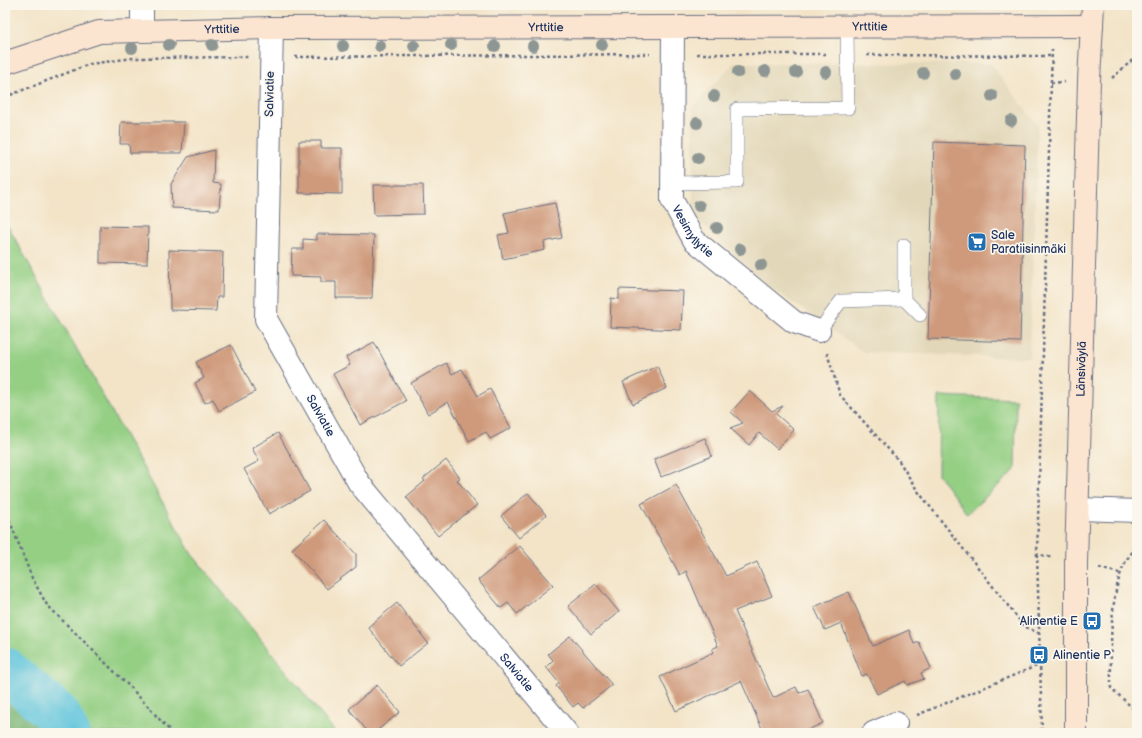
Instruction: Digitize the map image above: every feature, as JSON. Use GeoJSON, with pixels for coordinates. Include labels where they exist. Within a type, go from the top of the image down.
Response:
{"type":"FeatureCollection","features":[{"type":"Feature","properties":{"kind":"street"},"geometry":{"type":"LineString","coordinates":[[142,5],[142,31]]}},
{"type":"Feature","properties":{"kind":"street","name":"Yrttitie"},"geometry":{"type":"LineString","coordinates":[[5,63],[100,32],[272,28],[847,28],[1092,15]]}},
{"type":"Feature","properties":{"kind":"street","name":"Länsiväylä"},"geometry":{"type":"LineString","coordinates":[[1076,733],[1076,563],[1079,509],[1089,80],[1092,15]]}},
{"type":"Feature","properties":{"kind":"street","name":"Vesimyllytie"},"geometry":{"type":"LineString","coordinates":[[672,27],[672,200],[694,240],[794,322],[819,331]]}},
{"type":"Feature","properties":{"kind":"street","name":"Salviatie"},"geometry":{"type":"LineString","coordinates":[[272,28],[266,319],[359,483],[566,733]]}},
{"type":"Feature","properties":{"kind":"street"},"geometry":{"type":"LineString","coordinates":[[1079,509],[1137,510]]}},
{"type":"Feature","properties":{"kind":"street"},"geometry":{"type":"LineString","coordinates":[[873,733],[896,723]]}},
{"type":"Feature","properties":{"kind":"lane"},"geometry":{"type":"LineString","coordinates":[[672,183],[737,182],[737,108],[848,108],[847,28]]}},
{"type":"Feature","properties":{"kind":"lane"},"geometry":{"type":"LineString","coordinates":[[904,244],[904,299],[920,315]]}},
{"type":"Feature","properties":{"kind":"lane"},"geometry":{"type":"LineString","coordinates":[[819,331],[841,301],[904,299]]}},
{"type":"Feature","properties":{"kind":"path"},"geometry":{"type":"LineString","coordinates":[[5,97],[90,64],[133,58],[672,54],[1052,56],[1037,554],[1038,633],[1042,733]]}},
{"type":"Feature","properties":{"kind":"path"},"geometry":{"type":"LineString","coordinates":[[819,331],[840,394],[899,461],[917,490],[1024,626],[1038,633]]}},
{"type":"Feature","properties":{"kind":"path"},"geometry":{"type":"LineString","coordinates":[[5,509],[32,578],[47,605],[121,677],[172,733]]}},
{"type":"Feature","properties":{"kind":"path"},"geometry":{"type":"LineString","coordinates":[[1137,548],[1130,553],[1119,573],[1110,634],[1111,688],[1137,712]]}},
{"type":"Feature","properties":{"kind":"path"},"geometry":{"type":"LineString","coordinates":[[1037,554],[1119,573]]}},
{"type":"Feature","properties":{"kind":"path"},"geometry":{"type":"LineString","coordinates":[[896,723],[1039,666]]}},
{"type":"Feature","properties":{"kind":"shaded area"},"geometry":{"type":"Polygon","coordinates":[[[734,63],[991,64],[1038,126],[1029,358],[864,352],[767,285],[693,215],[693,107],[734,63]]]}},
{"type":"Feature","properties":{"kind":"green space"},"geometry":{"type":"Polygon","coordinates":[[[5,221],[191,553],[336,733],[81,733],[73,716],[56,697],[5,656],[5,221]]]}},
{"type":"Feature","properties":{"kind":"green space"},"geometry":{"type":"Polygon","coordinates":[[[939,396],[1016,399],[1015,470],[967,514],[938,474],[939,396]]]}},
{"type":"Feature","properties":{"kind":"green space"},"geometry":{"type":"Polygon","coordinates":[[[5,682],[52,728],[54,733],[5,733],[5,682]]]}},
{"type":"Feature","properties":{"kind":"building"},"geometry":{"type":"Polygon","coordinates":[[[121,122],[184,122],[182,153],[130,153],[129,144],[120,144],[121,122]]]}},
{"type":"Feature","properties":{"kind":"building"},"geometry":{"type":"Polygon","coordinates":[[[299,141],[321,141],[321,148],[342,148],[342,194],[299,193],[299,141]]]}},
{"type":"Feature","properties":{"kind":"building","name":"Sale Paratiisinmäki"},"geometry":{"type":"Polygon","coordinates":[[[934,142],[1025,145],[1020,342],[928,339],[934,142]]]}},
{"type":"Feature","properties":{"kind":"building"},"geometry":{"type":"Polygon","coordinates":[[[214,150],[213,183],[221,184],[219,210],[172,208],[171,184],[188,157],[214,150]]]}},
{"type":"Feature","properties":{"kind":"building"},"geometry":{"type":"Polygon","coordinates":[[[373,185],[423,185],[424,214],[374,215],[373,185]]]}},
{"type":"Feature","properties":{"kind":"building"},"geometry":{"type":"Polygon","coordinates":[[[555,203],[562,238],[544,242],[545,250],[503,259],[498,235],[509,233],[504,213],[555,203]]]}},
{"type":"Feature","properties":{"kind":"building"},"geometry":{"type":"Polygon","coordinates":[[[100,226],[148,227],[147,264],[100,263],[100,226]]]}},
{"type":"Feature","properties":{"kind":"building"},"geometry":{"type":"Polygon","coordinates":[[[317,234],[374,235],[372,298],[336,298],[336,282],[321,282],[321,277],[291,276],[292,249],[303,249],[303,239],[317,240],[317,234]]]}},
{"type":"Feature","properties":{"kind":"building"},"geometry":{"type":"Polygon","coordinates":[[[169,250],[223,252],[222,297],[217,297],[216,311],[170,310],[169,250]]]}},
{"type":"Feature","properties":{"kind":"building"},"geometry":{"type":"Polygon","coordinates":[[[619,289],[683,291],[681,330],[610,327],[611,298],[619,299],[619,289]]]}},
{"type":"Feature","properties":{"kind":"building"},"geometry":{"type":"Polygon","coordinates":[[[374,342],[406,401],[360,425],[333,374],[350,365],[346,357],[374,342]]]}},
{"type":"Feature","properties":{"kind":"building"},"geometry":{"type":"Polygon","coordinates":[[[231,345],[255,392],[219,411],[213,399],[205,403],[195,383],[204,378],[196,362],[231,345]]]}},
{"type":"Feature","properties":{"kind":"building"},"geometry":{"type":"Polygon","coordinates":[[[446,363],[452,374],[462,369],[478,396],[490,389],[511,428],[490,439],[486,432],[469,441],[448,402],[428,414],[411,383],[446,363]]]}},
{"type":"Feature","properties":{"kind":"building"},"geometry":{"type":"Polygon","coordinates":[[[657,366],[667,388],[633,404],[623,382],[657,366]]]}},
{"type":"Feature","properties":{"kind":"building"},"geometry":{"type":"Polygon","coordinates":[[[750,391],[772,411],[783,406],[776,414],[794,430],[777,449],[759,433],[749,445],[730,428],[743,423],[731,412],[750,391]]]}},
{"type":"Feature","properties":{"kind":"building"},"geometry":{"type":"Polygon","coordinates":[[[278,433],[310,491],[269,514],[244,469],[259,461],[252,448],[278,433]]]}},
{"type":"Feature","properties":{"kind":"building"},"geometry":{"type":"Polygon","coordinates":[[[705,438],[712,456],[661,477],[654,459],[705,438]]]}},
{"type":"Feature","properties":{"kind":"building"},"geometry":{"type":"Polygon","coordinates":[[[446,460],[460,478],[457,480],[477,505],[438,536],[406,497],[425,481],[423,479],[446,460]]]}},
{"type":"Feature","properties":{"kind":"building"},"geometry":{"type":"Polygon","coordinates":[[[676,485],[726,576],[757,562],[772,596],[735,611],[773,698],[796,687],[799,693],[808,689],[823,723],[801,733],[764,733],[741,681],[676,711],[660,677],[714,652],[712,649],[718,646],[686,571],[680,575],[641,504],[676,485]]]}},
{"type":"Feature","properties":{"kind":"building"},"geometry":{"type":"Polygon","coordinates":[[[528,493],[546,515],[519,538],[501,516],[528,493]]]}},
{"type":"Feature","properties":{"kind":"building"},"geometry":{"type":"Polygon","coordinates":[[[324,520],[356,554],[356,567],[327,589],[292,549],[324,520]]]}},
{"type":"Feature","properties":{"kind":"building"},"geometry":{"type":"Polygon","coordinates":[[[520,546],[553,585],[517,614],[508,603],[501,608],[478,580],[520,546]]]}},
{"type":"Feature","properties":{"kind":"building"},"geometry":{"type":"Polygon","coordinates":[[[596,584],[619,612],[591,634],[568,606],[596,584]]]}},
{"type":"Feature","properties":{"kind":"building"},"geometry":{"type":"Polygon","coordinates":[[[849,592],[873,646],[909,630],[914,644],[919,642],[931,668],[921,673],[924,679],[907,685],[905,681],[877,694],[867,674],[862,676],[841,623],[825,630],[814,607],[849,592]]]}},
{"type":"Feature","properties":{"kind":"building"},"geometry":{"type":"Polygon","coordinates":[[[397,603],[428,643],[399,666],[368,627],[397,603]]]}},
{"type":"Feature","properties":{"kind":"building"},"geometry":{"type":"Polygon","coordinates":[[[570,636],[612,685],[583,708],[578,703],[573,707],[556,686],[559,683],[546,667],[553,660],[548,654],[570,636]]]}},
{"type":"Feature","properties":{"kind":"building"},"geometry":{"type":"Polygon","coordinates":[[[377,685],[400,712],[374,733],[369,733],[349,709],[377,685]]]}},
{"type":"Feature","properties":{"kind":"waterway"},"geometry":{"type":"LineString","coordinates":[[5,670],[58,715],[67,733]]}},
{"type":"Feature","properties":{"kind":"place","name":"Sale Paratiisinmäki"},"geometry":{"type":"Point","coordinates":[977,242]}},
{"type":"Feature","properties":{"kind":"place","name":"Alinentie E"},"geometry":{"type":"Point","coordinates":[1092,621]}},
{"type":"Feature","properties":{"kind":"place","name":"Alinentie P"},"geometry":{"type":"Point","coordinates":[1039,655]}}]}
